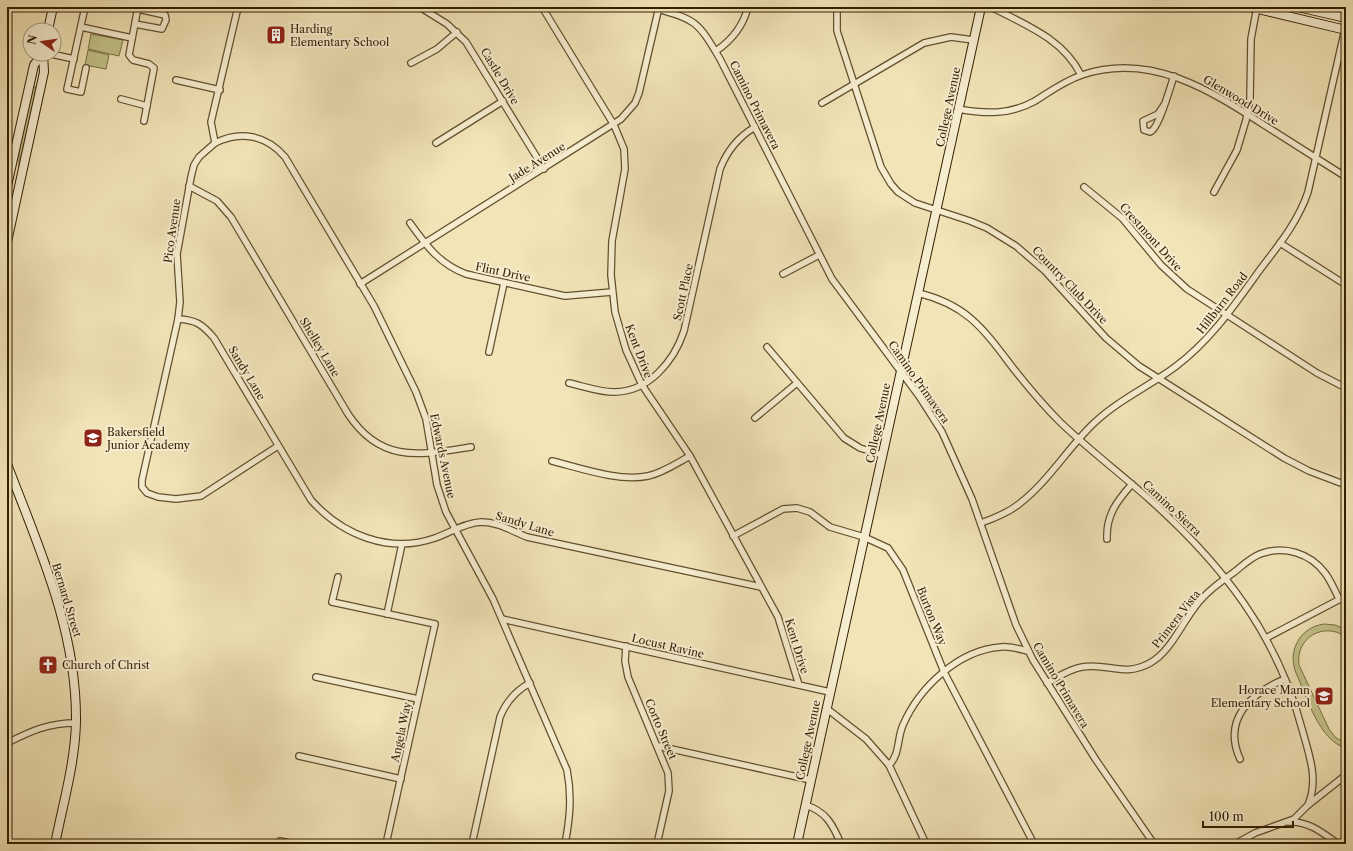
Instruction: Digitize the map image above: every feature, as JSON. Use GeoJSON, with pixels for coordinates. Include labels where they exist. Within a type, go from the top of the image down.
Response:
{"type":"FeatureCollection","features":[{"type":"Feature","properties":{"kind":"street"},"geometry":{"type":"LineString","coordinates":[[49,22],[52,7]]}},
{"type":"Feature","properties":{"kind":"street"},"geometry":{"type":"LineString","coordinates":[[85,7],[67,90],[81,92],[86,68]]}},
{"type":"Feature","properties":{"kind":"street"},"geometry":{"type":"LineString","coordinates":[[215,143],[211,122],[220,90],[238,7]]}},
{"type":"Feature","properties":{"kind":"street","name":"Kent Drive"},"geometry":{"type":"LineString","coordinates":[[542,7],[614,125],[624,149],[625,169],[612,241],[612,292],[619,329],[626,350],[642,385],[690,456],[782,627],[799,685]]}},
{"type":"Feature","properties":{"kind":"street","name":"Camino Primavera"},"geometry":{"type":"LineString","coordinates":[[651,7],[676,13],[692,21],[705,34],[716,52],[832,280],[900,371],[942,432],[981,523],[1016,625],[1028,651],[1046,683],[1096,760],[1154,844]]}},
{"type":"Feature","properties":{"kind":"street"},"geometry":{"type":"LineString","coordinates":[[716,52],[728,42],[738,30],[748,7]]}},
{"type":"Feature","properties":{"kind":"street","name":"Country Club Drive"},"geometry":{"type":"LineString","coordinates":[[837,7],[837,31],[886,176],[894,188],[906,198],[923,207],[970,221],[987,228],[1016,246],[1045,271],[1106,338],[1139,366],[1284,458],[1309,471],[1346,485]]}},
{"type":"Feature","properties":{"kind":"street","name":"College Avenue"},"geometry":{"type":"LineString","coordinates":[[796,844],[981,7]]}},
{"type":"Feature","properties":{"kind":"street"},"geometry":{"type":"LineString","coordinates":[[991,7],[1055,42],[1069,56],[1081,75]]}},
{"type":"Feature","properties":{"kind":"street"},"geometry":{"type":"LineString","coordinates":[[1298,7],[1346,18]]}},
{"type":"Feature","properties":{"kind":"street"},"geometry":{"type":"LineString","coordinates":[[135,24],[162,29],[166,25],[165,15],[138,8],[129,52],[130,58],[133,60],[150,64],[154,68],[144,121]]}},
{"type":"Feature","properties":{"kind":"street","name":"Jade Avenue"},"geometry":{"type":"LineString","coordinates":[[360,284],[614,125],[629,112],[639,94],[659,8]]}},
{"type":"Feature","properties":{"kind":"street"},"geometry":{"type":"LineString","coordinates":[[1214,192],[1237,150],[1247,114],[1250,91],[1251,39],[1255,8],[1345,29]]}},
{"type":"Feature","properties":{"kind":"street","name":"Castle Drive"},"geometry":{"type":"LineString","coordinates":[[423,9],[437,16],[457,32],[474,52],[544,169]]}},
{"type":"Feature","properties":{"kind":"street"},"geometry":{"type":"LineString","coordinates":[[81,27],[132,38]]}},
{"type":"Feature","properties":{"kind":"street","name":"Hillburn Road"},"geometry":{"type":"LineString","coordinates":[[981,523],[1010,510],[1030,495],[1079,439],[1118,402],[1157,378],[1190,355],[1213,332],[1226,316],[1292,227],[1305,202],[1345,29]]}},
{"type":"Feature","properties":{"kind":"street"},"geometry":{"type":"LineString","coordinates":[[411,63],[437,49],[457,32]]}},
{"type":"Feature","properties":{"kind":"street"},"geometry":{"type":"LineString","coordinates":[[822,103],[855,85],[916,47],[932,40],[951,37],[974,40]]}},
{"type":"Feature","properties":{"kind":"street"},"geometry":{"type":"LineString","coordinates":[[62,56],[74,59]]}},
{"type":"Feature","properties":{"kind":"street"},"geometry":{"type":"LineString","coordinates":[[7,186],[34,65],[36,62]]}},
{"type":"Feature","properties":{"kind":"street"},"geometry":{"type":"LineString","coordinates":[[7,242],[44,72],[43,62]]}},
{"type":"Feature","properties":{"kind":"street","name":"Glenwood Drive"},"geometry":{"type":"LineString","coordinates":[[958,108],[989,113],[1014,110],[1024,106],[1057,86],[1081,75],[1104,69],[1147,69],[1174,76],[1201,87],[1247,114],[1346,178]]}},
{"type":"Feature","properties":{"kind":"street"},"geometry":{"type":"LineString","coordinates":[[1164,105],[1158,114],[1144,121],[1144,130],[1150,132],[1155,129],[1164,105],[1174,76]]}},
{"type":"Feature","properties":{"kind":"street"},"geometry":{"type":"LineString","coordinates":[[176,80],[220,90]]}},
{"type":"Feature","properties":{"kind":"street"},"geometry":{"type":"LineString","coordinates":[[121,99],[147,106]]}},
{"type":"Feature","properties":{"kind":"street"},"geometry":{"type":"LineString","coordinates":[[436,143],[503,101]]}},
{"type":"Feature","properties":{"kind":"street","name":"Scott Place"},"geometry":{"type":"LineString","coordinates":[[569,383],[614,392],[628,390],[642,385],[662,370],[676,351],[681,342],[720,169],[735,142],[755,128]]}},
{"type":"Feature","properties":{"kind":"street","name":"Edwards Avenue"},"geometry":{"type":"LineString","coordinates":[[215,143],[231,137],[248,136],[265,140],[279,151],[374,306],[416,392],[426,419],[440,499],[455,530],[493,599],[567,770],[571,805],[565,844]]}},
{"type":"Feature","properties":{"kind":"street","name":"Pico Avenue"},"geometry":{"type":"LineString","coordinates":[[215,143],[199,157],[194,165],[189,186],[177,254],[180,302],[178,319],[142,480],[144,490],[158,497],[176,499],[200,496],[278,446]]}},
{"type":"Feature","properties":{"kind":"street","name":"Shelley Lane"},"geometry":{"type":"LineString","coordinates":[[189,186],[217,201],[232,217],[348,414],[361,430],[378,443],[397,452],[408,454],[431,453],[471,447]]}},
{"type":"Feature","properties":{"kind":"street","name":"Crestmont Drive"},"geometry":{"type":"LineString","coordinates":[[1084,187],[1122,218],[1172,276],[1199,298],[1317,373],[1346,388]]}},
{"type":"Feature","properties":{"kind":"street","name":"Flint Drive"},"geometry":{"type":"LineString","coordinates":[[410,223],[439,259],[455,270],[504,283],[565,296],[612,292]]}},
{"type":"Feature","properties":{"kind":"street"},"geometry":{"type":"LineString","coordinates":[[1280,243],[1346,285]]}},
{"type":"Feature","properties":{"kind":"street"},"geometry":{"type":"LineString","coordinates":[[783,274],[819,255]]}},
{"type":"Feature","properties":{"kind":"street"},"geometry":{"type":"LineString","coordinates":[[489,352],[504,283]]}},
{"type":"Feature","properties":{"kind":"street","name":"Camino Sierra"},"geometry":{"type":"LineString","coordinates":[[918,293],[951,305],[974,321],[993,340],[1012,367],[1044,405],[1079,439],[1178,525],[1226,578],[1243,600],[1266,638],[1285,679],[1300,722],[1313,771],[1314,788],[1308,805]]}},
{"type":"Feature","properties":{"kind":"street","name":"Sandy Lane"},"geometry":{"type":"LineString","coordinates":[[178,319],[192,320],[201,325],[214,338],[311,500],[330,520],[363,537],[380,542],[402,544],[433,539],[471,524],[495,524],[527,537],[761,587]]}},
{"type":"Feature","properties":{"kind":"street"},"geometry":{"type":"LineString","coordinates":[[768,347],[844,438],[860,448],[882,455]]}},
{"type":"Feature","properties":{"kind":"street"},"geometry":{"type":"LineString","coordinates":[[755,418],[797,383]]}},
{"type":"Feature","properties":{"kind":"street"},"geometry":{"type":"LineString","coordinates":[[552,462],[629,478],[650,476],[690,456]]}},
{"type":"Feature","properties":{"kind":"street","name":"Bernard Street"},"geometry":{"type":"LineString","coordinates":[[7,464],[53,585],[66,627],[74,676],[76,723],[70,774],[54,844]]}},
{"type":"Feature","properties":{"kind":"street"},"geometry":{"type":"LineString","coordinates":[[1107,539],[1108,522],[1111,512],[1119,499],[1132,484]]}},
{"type":"Feature","properties":{"kind":"street","name":"Burton Way"},"geometry":{"type":"LineString","coordinates":[[733,536],[779,511],[797,508],[810,512],[830,527],[864,537],[888,548],[903,570],[944,672],[1034,844]]}},
{"type":"Feature","properties":{"kind":"street"},"geometry":{"type":"LineString","coordinates":[[338,577],[332,602],[387,614],[402,544]]}},
{"type":"Feature","properties":{"kind":"street","name":"Primera Vista"},"geometry":{"type":"LineString","coordinates":[[1046,683],[1066,672],[1082,666],[1124,670],[1138,668],[1151,663],[1165,650],[1202,598],[1251,558],[1260,554],[1276,550],[1286,550],[1304,555],[1320,566],[1340,599]]}},
{"type":"Feature","properties":{"kind":"street"},"geometry":{"type":"LineString","coordinates":[[1266,638],[1346,596]]}},
{"type":"Feature","properties":{"kind":"street","name":"Angela Way"},"geometry":{"type":"LineString","coordinates":[[386,844],[435,624],[387,614]]}},
{"type":"Feature","properties":{"kind":"street","name":"Locust Ravine"},"geometry":{"type":"LineString","coordinates":[[502,619],[830,692]]}},
{"type":"Feature","properties":{"kind":"street","name":"Corto Street"},"geometry":{"type":"LineString","coordinates":[[626,646],[625,661],[628,677],[666,765],[669,783],[657,844]]}},
{"type":"Feature","properties":{"kind":"street"},"geometry":{"type":"LineString","coordinates":[[889,765],[895,756],[902,728],[914,704],[931,683],[944,672],[966,658],[992,648],[1007,647],[1028,651]]}},
{"type":"Feature","properties":{"kind":"street"},"geometry":{"type":"LineString","coordinates":[[316,677],[418,699]]}},
{"type":"Feature","properties":{"kind":"street"},"geometry":{"type":"LineString","coordinates":[[1240,759],[1234,742],[1234,734],[1238,718],[1249,701],[1263,689],[1285,679]]}},
{"type":"Feature","properties":{"kind":"street"},"geometry":{"type":"LineString","coordinates":[[472,844],[500,717],[509,700],[515,693],[530,684]]}},
{"type":"Feature","properties":{"kind":"street"},"geometry":{"type":"LineString","coordinates":[[826,708],[866,739],[889,765],[926,844]]}},
{"type":"Feature","properties":{"kind":"street"},"geometry":{"type":"LineString","coordinates":[[7,743],[38,729],[57,723],[76,723]]}},
{"type":"Feature","properties":{"kind":"street"},"geometry":{"type":"LineString","coordinates":[[658,746],[810,780]]}},
{"type":"Feature","properties":{"kind":"street"},"geometry":{"type":"LineString","coordinates":[[299,756],[401,779]]}},
{"type":"Feature","properties":{"kind":"street"},"geometry":{"type":"LineString","coordinates":[[1235,844],[1255,833],[1287,822],[1299,815],[1308,805],[1346,775]]}},
{"type":"Feature","properties":{"kind":"street"},"geometry":{"type":"LineString","coordinates":[[805,805],[825,816],[835,829],[841,844]]}},
{"type":"Feature","properties":{"kind":"street"},"geometry":{"type":"LineString","coordinates":[[1287,822],[1307,824],[1338,844]]}},
{"type":"Feature","properties":{"kind":"street"},"geometry":{"type":"LineString","coordinates":[[280,841],[294,844]]}},
{"type":"Feature","properties":{"kind":"green space"},"geometry":{"type":"Polygon","coordinates":[[[91,34],[123,40],[119,56],[88,49],[91,34]]]}},
{"type":"Feature","properties":{"kind":"green space"},"geometry":{"type":"Polygon","coordinates":[[[88,50],[109,55],[106,69],[85,65],[88,50]]]}},
{"type":"Feature","properties":{"kind":"green space"},"geometry":{"type":"Polygon","coordinates":[[[37,86],[19,166],[19,150],[33,88],[37,86]]]}},
{"type":"Feature","properties":{"kind":"green space"},"geometry":{"type":"Polygon","coordinates":[[[1324,624],[1335,625],[1345,629],[1346,637],[1329,631],[1320,632],[1313,635],[1306,640],[1302,647],[1299,655],[1299,665],[1329,729],[1336,738],[1346,743],[1346,748],[1337,744],[1328,737],[1321,728],[1296,673],[1294,665],[1293,656],[1298,641],[1302,635],[1316,626],[1324,624]]]}},
{"type":"Feature","properties":{"kind":"place","name":"Harding Elementary School"},"geometry":{"type":"Point","coordinates":[276,35]}},
{"type":"Feature","properties":{"kind":"place","name":"Bakersfield Junior Academy"},"geometry":{"type":"Point","coordinates":[93,438]}},
{"type":"Feature","properties":{"kind":"place","name":"Church of Christ"},"geometry":{"type":"Point","coordinates":[48,665]}},
{"type":"Feature","properties":{"kind":"place","name":"Horace Mann Elementary School"},"geometry":{"type":"Point","coordinates":[1324,696]}}]}
